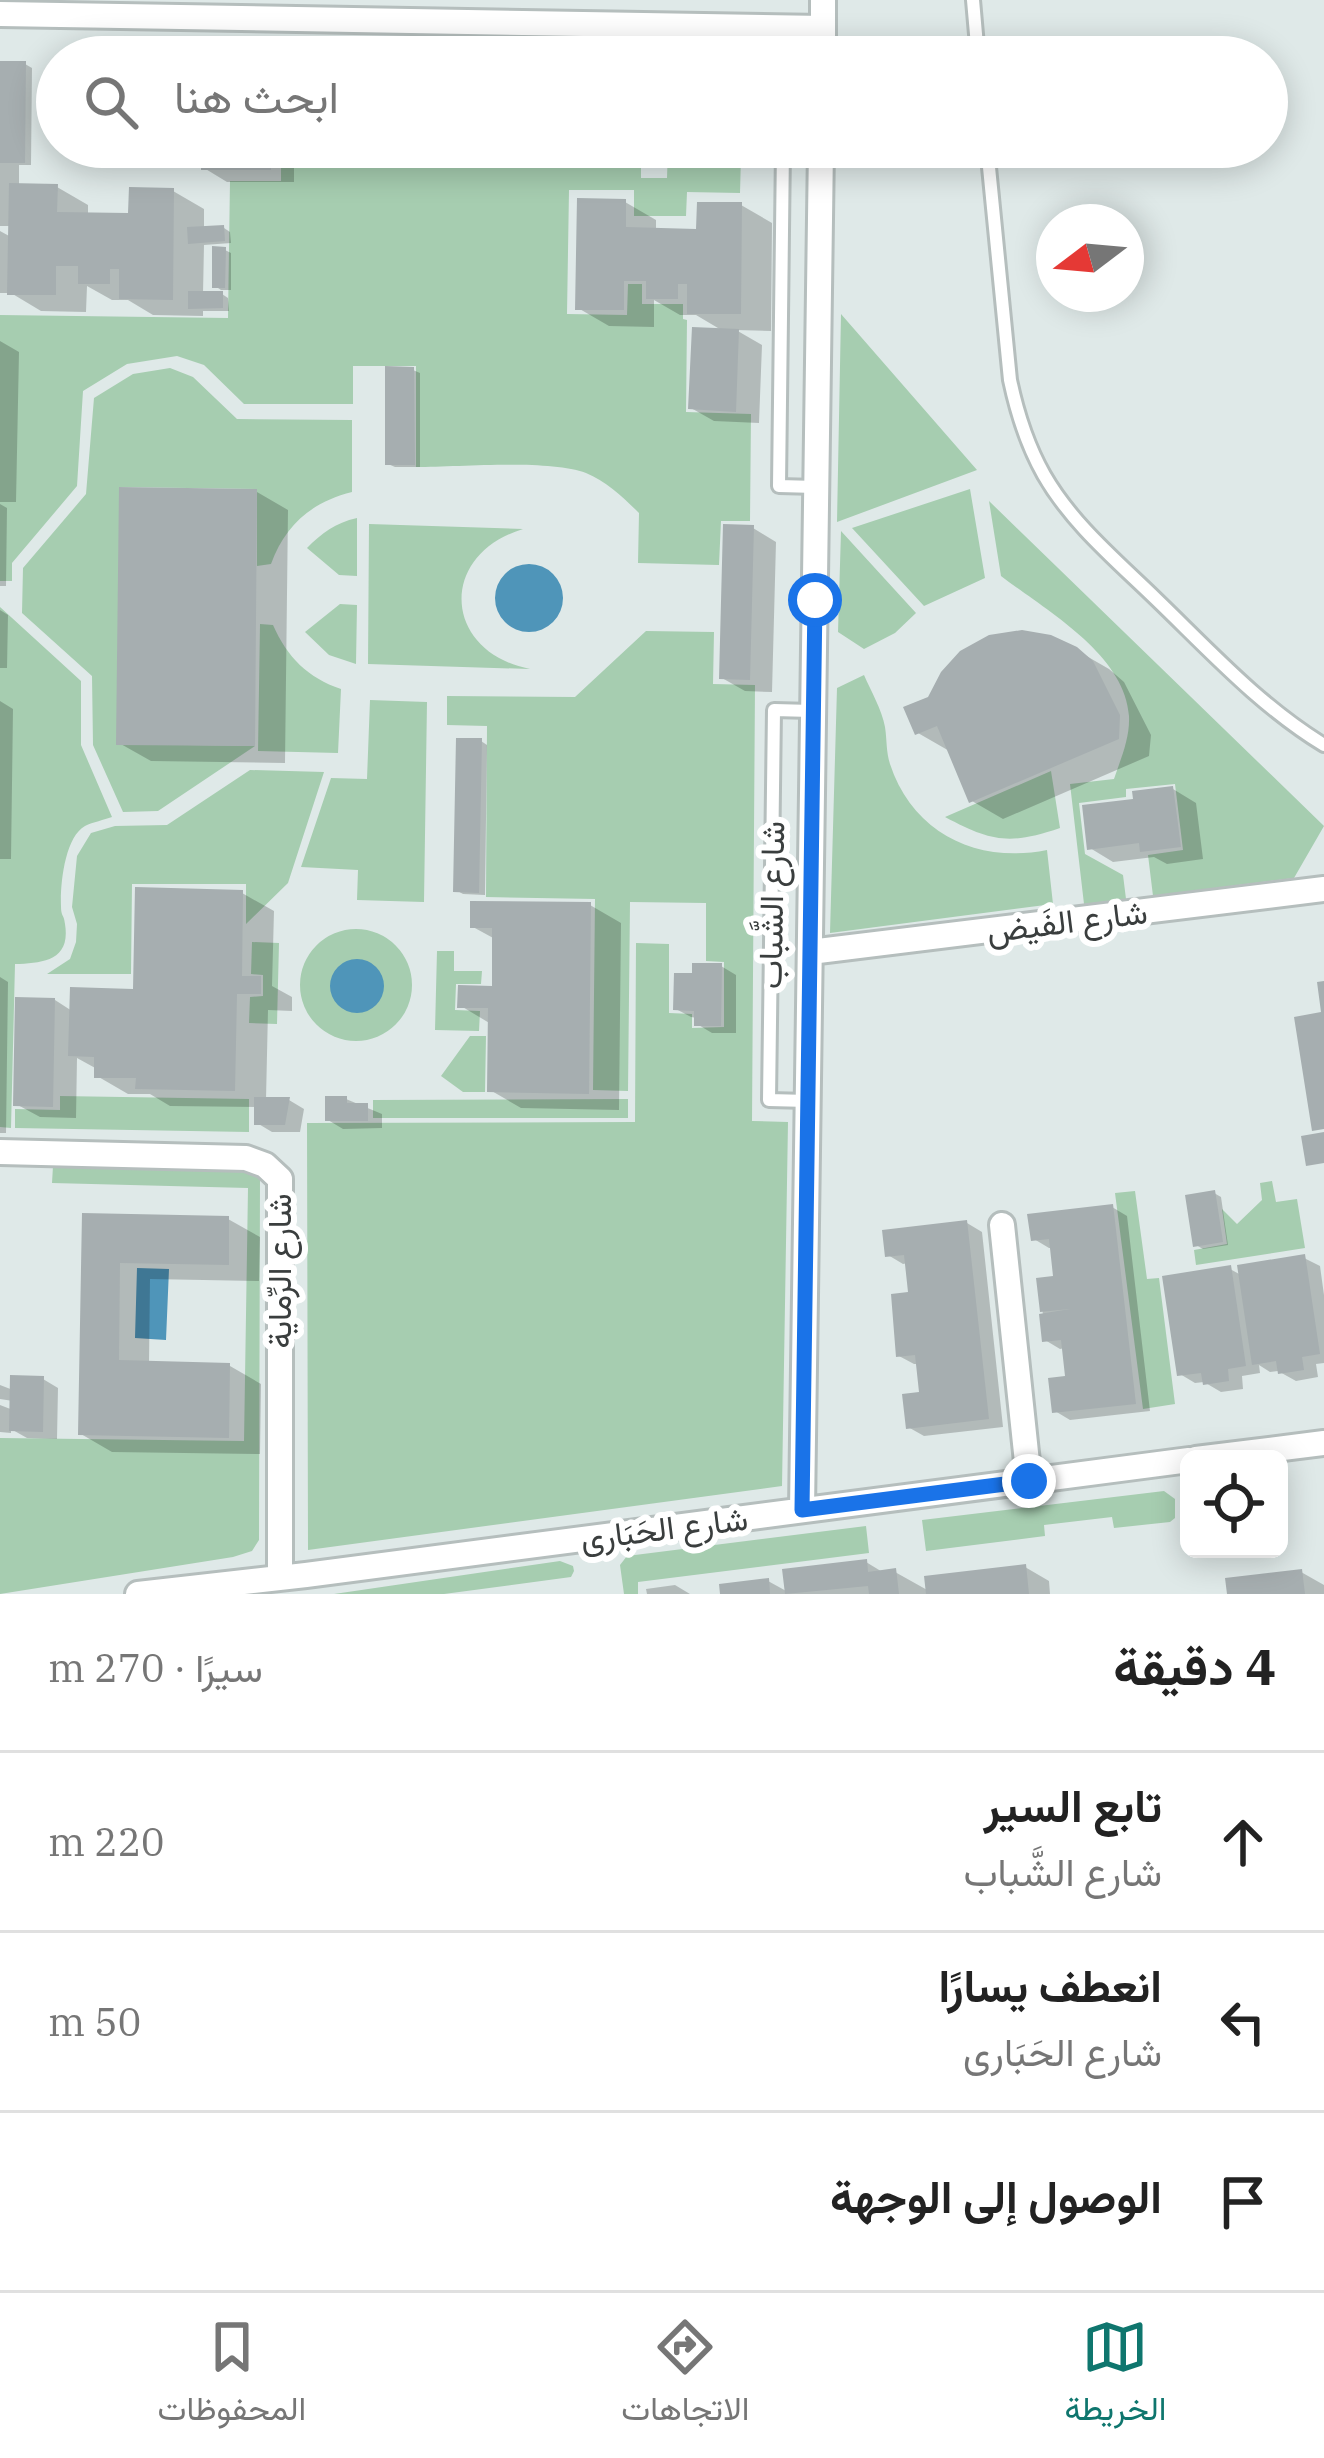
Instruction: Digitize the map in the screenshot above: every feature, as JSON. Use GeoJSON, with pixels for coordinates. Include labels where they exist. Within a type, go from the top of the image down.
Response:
{"type":"FeatureCollection","features":[{"type":"Feature","properties":{"kind":"street"},"geometry":{"type":"LineString","coordinates":[[823,36],[824,0]]}},
{"type":"Feature","properties":{"kind":"street"},"geometry":{"type":"LineString","coordinates":[[0,14],[308,10],[823,28]]}},
{"type":"Feature","properties":{"kind":"street","name":"شارع الشَّباب"},"geometry":{"type":"LineString","coordinates":[[802,1510],[821,168]]}},
{"type":"Feature","properties":{"kind":"street","name":"شارع الفَيض"},"geometry":{"type":"LineString","coordinates":[[810,952],[1324,889]]}},
{"type":"Feature","properties":{"kind":"street","name":"شارع الرِّماية"},"geometry":{"type":"LineString","coordinates":[[0,1152],[246,1158],[265,1165],[280,1179],[280,1578]]}},
{"type":"Feature","properties":{"kind":"street"},"geometry":{"type":"LineString","coordinates":[[1002,1225],[1029,1481]]}},
{"type":"Feature","properties":{"kind":"street","name":"شارع الحَبَارى"},"geometry":{"type":"LineString","coordinates":[[1266,1450],[1324,1442]]}},
{"type":"Feature","properties":{"kind":"street","name":"شارع الحَبَارى"},"geometry":{"type":"LineString","coordinates":[[138,1594],[1180,1462]]}},
{"type":"Feature","properties":{"kind":"lane"},"geometry":{"type":"LineString","coordinates":[[973,0],[977,36]]}},
{"type":"Feature","properties":{"kind":"lane"},"geometry":{"type":"LineString","coordinates":[[784,168],[779,486],[816,487]]}},
{"type":"Feature","properties":{"kind":"lane"},"geometry":{"type":"LineString","coordinates":[[989,168],[1010,380],[1018,414],[1046,478],[1088,533],[1256,696],[1324,745]]}},
{"type":"Feature","properties":{"kind":"lane","name":"شارع الشَّباب"},"geometry":{"type":"LineString","coordinates":[[808,1101],[769,1100],[774,710],[813,711]]}},
{"type":"Feature","properties":{"kind":"green space"},"geometry":{"type":"Polygon","coordinates":[[[281,168],[641,168],[641,178],[667,178],[667,168],[741,168],[740,193],[687,192],[686,216],[634,216],[634,190],[569,190],[567,314],[627,315],[628,284],[642,284],[642,304],[683,304],[686,412],[751,414],[750,521],[721,521],[719,565],[638,563],[639,513],[608,485],[586,473],[528,465],[416,467],[416,366],[353,366],[353,404],[244,404],[204,365],[177,356],[127,364],[83,391],[77,486],[12,563],[12,581],[0,581],[0,315],[228,318],[230,181],[281,181],[281,168]]]}},
{"type":"Feature","properties":{"kind":"green space"},"geometry":{"type":"Polygon","coordinates":[[[841,314],[977,470],[837,522],[841,314]]]}},
{"type":"Feature","properties":{"kind":"green space"},"geometry":{"type":"Polygon","coordinates":[[[170,368],[193,377],[237,419],[352,420],[352,492],[302,517],[271,564],[257,566],[257,489],[120,487],[117,744],[255,746],[158,811],[123,812],[93,745],[92,676],[22,613],[23,568],[86,494],[94,398],[133,374],[170,368]]]}},
{"type":"Feature","properties":{"kind":"green space"},"geometry":{"type":"Polygon","coordinates":[[[970,489],[985,578],[924,606],[852,528],[970,489]]]}},
{"type":"Feature","properties":{"kind":"green space"},"geometry":{"type":"Polygon","coordinates":[[[989,501],[1324,826],[1294,878],[1153,896],[1148,855],[1183,850],[1175,784],[1126,789],[1126,797],[1079,803],[1085,854],[1123,875],[1126,899],[1084,904],[1070,784],[1114,779],[1128,732],[1124,694],[1098,653],[1001,576],[989,501]]]}},
{"type":"Feature","properties":{"kind":"green space"},"geometry":{"type":"Polygon","coordinates":[[[357,518],[357,576],[339,575],[307,548],[329,529],[357,518]]]}},
{"type":"Feature","properties":{"kind":"green space"},"geometry":{"type":"Polygon","coordinates":[[[369,524],[523,529],[495,542],[476,559],[464,580],[462,602],[467,624],[480,644],[501,659],[530,669],[368,664],[369,524]]]}},
{"type":"Feature","properties":{"kind":"green space"},"geometry":{"type":"Polygon","coordinates":[[[841,531],[916,613],[895,633],[864,649],[838,632],[841,531]]]}},
{"type":"Feature","properties":{"kind":"green space"},"geometry":{"type":"Polygon","coordinates":[[[340,604],[357,605],[356,664],[329,655],[305,632],[340,604]]]}},
{"type":"Feature","properties":{"kind":"green space"},"geometry":{"type":"Polygon","coordinates":[[[0,607],[81,681],[81,745],[112,817],[85,826],[68,850],[61,897],[64,946],[44,961],[15,964],[11,1128],[0,1127],[0,607]]]}},
{"type":"Feature","properties":{"kind":"green space"},"geometry":{"type":"Polygon","coordinates":[[[260,624],[273,625],[300,665],[341,689],[338,753],[258,751],[260,624]]]}},
{"type":"Feature","properties":{"kind":"green space"},"geometry":{"type":"Polygon","coordinates":[[[646,631],[714,632],[713,684],[755,685],[752,1121],[788,1122],[782,1486],[308,1550],[307,1123],[635,1122],[636,943],[669,944],[669,1013],[692,1014],[692,1028],[724,1027],[724,962],[706,961],[706,903],[630,902],[628,1091],[593,1090],[595,899],[486,897],[487,726],[447,725],[447,696],[575,697],[646,631]]]}},
{"type":"Feature","properties":{"kind":"green space"},"geometry":{"type":"Polygon","coordinates":[[[864,675],[884,721],[890,764],[915,809],[932,826],[973,847],[1021,853],[1047,850],[1053,904],[830,933],[837,688],[864,675]]]}},
{"type":"Feature","properties":{"kind":"green space"},"geometry":{"type":"Polygon","coordinates":[[[370,700],[427,702],[424,902],[357,900],[358,870],[301,867],[331,778],[367,779],[370,700]]]}},
{"type":"Feature","properties":{"kind":"green space"},"geometry":{"type":"Polygon","coordinates":[[[250,770],[324,772],[288,883],[246,924],[246,884],[132,884],[131,974],[47,974],[70,959],[76,942],[72,907],[77,856],[91,833],[115,826],[167,825],[250,770]]]}},
{"type":"Feature","properties":{"kind":"green space"},"geometry":{"type":"Polygon","coordinates":[[[1051,771],[1060,828],[1001,838],[945,817],[1051,771]]]}},
{"type":"Feature","properties":{"kind":"green space"},"geometry":{"type":"Polygon","coordinates":[[[356,929],[378,933],[396,945],[408,963],[412,985],[408,1007],[396,1025],[378,1037],[356,1041],[334,1037],[316,1025],[304,1007],[300,985],[304,963],[316,945],[334,933],[356,929]]]}},
{"type":"Feature","properties":{"kind":"green space"},"geometry":{"type":"Polygon","coordinates":[[[252,942],[279,943],[277,1024],[249,1023],[250,997],[263,996],[263,975],[251,974],[252,942]]]}},
{"type":"Feature","properties":{"kind":"green space"},"geometry":{"type":"Polygon","coordinates":[[[437,951],[454,951],[454,971],[482,971],[481,984],[456,984],[455,1010],[480,1011],[479,1031],[435,1030],[437,951]]]}},
{"type":"Feature","properties":{"kind":"green space"},"geometry":{"type":"Polygon","coordinates":[[[470,1036],[486,1036],[485,1092],[463,1092],[441,1076],[470,1036]]]}},
{"type":"Feature","properties":{"kind":"green space"},"geometry":{"type":"Polygon","coordinates":[[[60,1096],[249,1099],[249,1132],[15,1128],[15,1109],[60,1110],[60,1096]]]}},
{"type":"Feature","properties":{"kind":"green space"},"geometry":{"type":"Polygon","coordinates":[[[628,1099],[628,1118],[373,1118],[373,1100],[628,1099]]]}},
{"type":"Feature","properties":{"kind":"green space"},"geometry":{"type":"Polygon","coordinates":[[[53,1166],[241,1170],[260,1177],[259,1540],[252,1551],[0,1594],[0,1438],[244,1441],[248,1188],[52,1183],[53,1166]]]}},
{"type":"Feature","properties":{"kind":"green space"},"geometry":{"type":"Polygon","coordinates":[[[1272,1181],[1276,1202],[1297,1199],[1305,1248],[1196,1265],[1194,1250],[1227,1244],[1222,1209],[1237,1224],[1262,1200],[1260,1183],[1272,1181]]]}},
{"type":"Feature","properties":{"kind":"green space"},"geometry":{"type":"Polygon","coordinates":[[[1135,1191],[1147,1279],[1159,1278],[1175,1404],[1143,1409],[1115,1193],[1135,1191]]]}},
{"type":"Feature","properties":{"kind":"green space"},"geometry":{"type":"Polygon","coordinates":[[[1164,1491],[1175,1499],[1175,1518],[1170,1522],[1114,1528],[1112,1517],[1044,1525],[1045,1536],[926,1551],[922,1520],[1164,1491]]]}},
{"type":"Feature","properties":{"kind":"green space"},"geometry":{"type":"Polygon","coordinates":[[[866,1526],[869,1553],[638,1582],[638,1594],[624,1594],[620,1565],[627,1556],[866,1526]]]}},
{"type":"Feature","properties":{"kind":"green space"},"geometry":{"type":"Polygon","coordinates":[[[560,1561],[573,1566],[571,1577],[444,1594],[334,1594],[560,1561]]]}},
{"type":"Feature","properties":{"kind":"water"},"geometry":{"type":"Polygon","coordinates":[[[529,564],[553,574],[563,598],[553,622],[529,632],[505,622],[495,598],[505,574],[529,564]]]}},
{"type":"Feature","properties":{"kind":"water"},"geometry":{"type":"Polygon","coordinates":[[[357,959],[376,967],[384,986],[376,1005],[357,1013],[338,1005],[330,986],[338,967],[357,959]]]}},
{"type":"Feature","properties":{"kind":"water"},"geometry":{"type":"Polygon","coordinates":[[[137,1268],[169,1269],[166,1340],[135,1338],[137,1268]]]}},
{"type":"Feature","properties":{"kind":"building"},"geometry":{"type":"Polygon","coordinates":[[[0,61],[26,61],[25,163],[0,163],[0,61]]]}},
{"type":"Feature","properties":{"kind":"building"},"geometry":{"type":"Polygon","coordinates":[[[201,168],[271,168],[271,170],[201,168]]]}},
{"type":"Feature","properties":{"kind":"building"},"geometry":{"type":"Polygon","coordinates":[[[9,183],[58,184],[57,212],[128,213],[129,187],[174,188],[173,300],[119,299],[119,269],[110,269],[110,284],[78,284],[78,266],[56,266],[56,295],[7,295],[9,183]]]}},
{"type":"Feature","properties":{"kind":"building"},"geometry":{"type":"Polygon","coordinates":[[[577,198],[626,199],[626,227],[696,229],[697,202],[742,202],[741,314],[687,314],[687,284],[678,284],[678,299],[646,299],[646,281],[624,281],[624,310],[575,310],[577,198]]]}},
{"type":"Feature","properties":{"kind":"building"},"geometry":{"type":"Polygon","coordinates":[[[224,225],[225,241],[188,244],[187,227],[224,225]]]}},
{"type":"Feature","properties":{"kind":"building"},"geometry":{"type":"Polygon","coordinates":[[[212,246],[226,247],[225,288],[212,288],[212,246]]]}},
{"type":"Feature","properties":{"kind":"building"},"geometry":{"type":"Polygon","coordinates":[[[188,291],[223,291],[223,308],[188,309],[188,291]]]}},
{"type":"Feature","properties":{"kind":"building"},"geometry":{"type":"Polygon","coordinates":[[[692,327],[739,329],[736,412],[688,409],[692,327]]]}},
{"type":"Feature","properties":{"kind":"building"},"geometry":{"type":"Polygon","coordinates":[[[385,366],[414,367],[415,465],[385,465],[385,366]]]}},
{"type":"Feature","properties":{"kind":"building"},"geometry":{"type":"Polygon","coordinates":[[[119,487],[257,489],[255,746],[116,745],[119,487]]]}},
{"type":"Feature","properties":{"kind":"building"},"geometry":{"type":"Polygon","coordinates":[[[723,524],[754,525],[750,680],[719,679],[723,524]]]}},
{"type":"Feature","properties":{"kind":"building"},"geometry":{"type":"Polygon","coordinates":[[[1022,630],[1051,635],[1093,661],[1120,715],[1119,739],[969,803],[937,726],[915,735],[903,707],[928,697],[941,672],[960,651],[989,635],[1022,630]]]}},
{"type":"Feature","properties":{"kind":"building"},"geometry":{"type":"Polygon","coordinates":[[[456,738],[482,738],[479,893],[453,892],[456,738]]]}},
{"type":"Feature","properties":{"kind":"building"},"geometry":{"type":"Polygon","coordinates":[[[1173,786],[1181,847],[1140,852],[1139,843],[1087,850],[1082,805],[1133,799],[1132,791],[1173,786]]]}},
{"type":"Feature","properties":{"kind":"building"},"geometry":{"type":"Polygon","coordinates":[[[135,887],[243,890],[242,976],[261,976],[261,994],[237,994],[235,1091],[135,1089],[136,1078],[94,1078],[94,1057],[68,1056],[70,987],[133,989],[135,887]]]}},
{"type":"Feature","properties":{"kind":"building"},"geometry":{"type":"Polygon","coordinates":[[[470,901],[591,902],[589,1094],[487,1092],[488,1008],[457,1008],[458,985],[492,986],[492,928],[470,928],[470,901]]]}},
{"type":"Feature","properties":{"kind":"building"},"geometry":{"type":"Polygon","coordinates":[[[692,963],[722,963],[721,1026],[694,1026],[694,1011],[673,1010],[674,973],[692,973],[692,963]]]}},
{"type":"Feature","properties":{"kind":"building"},"geometry":{"type":"Polygon","coordinates":[[[1324,981],[1324,1129],[1312,1131],[1294,1017],[1321,1012],[1317,982],[1324,981]]]}},
{"type":"Feature","properties":{"kind":"building"},"geometry":{"type":"Polygon","coordinates":[[[15,997],[55,998],[53,1107],[13,1106],[15,997]]]}},
{"type":"Feature","properties":{"kind":"building"},"geometry":{"type":"Polygon","coordinates":[[[325,1096],[368,1103],[368,1121],[325,1121],[325,1096]]]}},
{"type":"Feature","properties":{"kind":"building"},"geometry":{"type":"Polygon","coordinates":[[[254,1097],[290,1097],[285,1125],[254,1125],[254,1097]]]}},
{"type":"Feature","properties":{"kind":"building"},"geometry":{"type":"Polygon","coordinates":[[[1324,1132],[1324,1163],[1306,1166],[1301,1136],[1324,1132]]]}},
{"type":"Feature","properties":{"kind":"building"},"geometry":{"type":"Polygon","coordinates":[[[1215,1190],[1223,1242],[1193,1247],[1185,1195],[1215,1190]]]}},
{"type":"Feature","properties":{"kind":"building"},"geometry":{"type":"Polygon","coordinates":[[[1113,1204],[1136,1404],[1052,1413],[1048,1378],[1065,1376],[1061,1340],[1042,1342],[1039,1314],[1070,1309],[1040,1312],[1036,1278],[1053,1276],[1049,1239],[1031,1241],[1027,1214],[1113,1204]]]}},
{"type":"Feature","properties":{"kind":"building"},"geometry":{"type":"Polygon","coordinates":[[[82,1213],[229,1216],[229,1265],[120,1263],[119,1360],[230,1363],[229,1438],[78,1435],[82,1213]]]}},
{"type":"Feature","properties":{"kind":"building"},"geometry":{"type":"Polygon","coordinates":[[[967,1220],[989,1419],[906,1429],[902,1394],[919,1392],[915,1355],[896,1357],[891,1294],[908,1292],[904,1255],[885,1257],[882,1230],[967,1220]]]}},
{"type":"Feature","properties":{"kind":"building"},"geometry":{"type":"Polygon","coordinates":[[[1305,1254],[1320,1354],[1302,1357],[1304,1370],[1278,1374],[1276,1361],[1252,1365],[1237,1265],[1305,1254]]]}},
{"type":"Feature","properties":{"kind":"building"},"geometry":{"type":"Polygon","coordinates":[[[1231,1265],[1246,1366],[1228,1369],[1229,1381],[1203,1385],[1201,1373],[1177,1376],[1162,1276],[1231,1265]]]}},
{"type":"Feature","properties":{"kind":"building"},"geometry":{"type":"Polygon","coordinates":[[[10,1375],[44,1376],[43,1432],[9,1431],[10,1375]]]}},
{"type":"Feature","properties":{"kind":"building"},"geometry":{"type":"Polygon","coordinates":[[[867,1559],[868,1572],[896,1568],[899,1594],[869,1594],[868,1586],[785,1594],[782,1569],[867,1559]]]}},
{"type":"Feature","properties":{"kind":"building"},"geometry":{"type":"Polygon","coordinates":[[[1026,1564],[1029,1594],[926,1594],[924,1576],[1026,1564]]]}},
{"type":"Feature","properties":{"kind":"building"},"geometry":{"type":"Polygon","coordinates":[[[1302,1569],[1305,1594],[1227,1594],[1225,1578],[1302,1569]]]}},
{"type":"Feature","properties":{"kind":"building"},"geometry":{"type":"Polygon","coordinates":[[[769,1578],[770,1594],[720,1594],[719,1584],[769,1578]]]}},
{"type":"Feature","properties":{"kind":"route"},"geometry":{"type":"LineString","coordinates":[[815,600],[802,1510],[1029,1481]]}}]}
